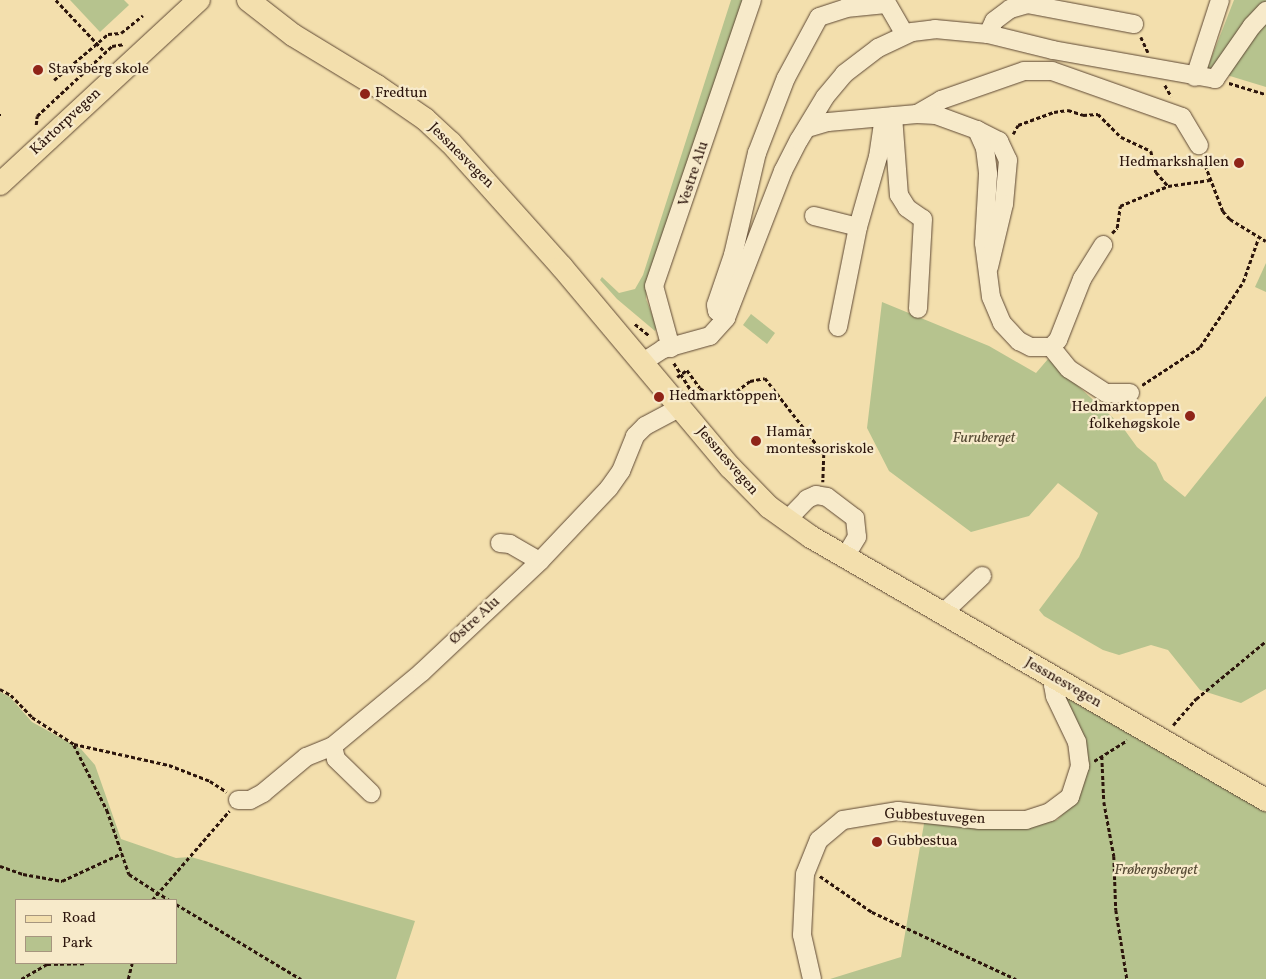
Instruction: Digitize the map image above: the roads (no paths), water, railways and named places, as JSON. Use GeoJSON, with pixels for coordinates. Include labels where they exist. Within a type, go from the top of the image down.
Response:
{"type":"FeatureCollection","features":[{"type":"Feature","properties":{"kind":"main road","name":"Kårtorpvegen"},"geometry":{"type":"LineString","coordinates":[[0,184],[199,0]]}},
{"type":"Feature","properties":{"kind":"main road","name":"Jessnesvegen"},"geometry":{"type":"LineString","coordinates":[[248,0],[293,35],[393,97],[451,143],[642,362],[687,401],[751,489],[787,520],[846,557],[1147,733],[1266,800]]}},
{"type":"Feature","properties":{"kind":"street","name":"Vestre Alu"},"geometry":{"type":"LineString","coordinates":[[670,352],[654,286],[752,0]]}},
{"type":"Feature","properties":{"kind":"street"},"geometry":{"type":"LineString","coordinates":[[1195,77],[1220,0]]}},
{"type":"Feature","properties":{"kind":"street"},"geometry":{"type":"LineString","coordinates":[[726,318],[717,311],[716,305],[733,255],[757,153],[790,70],[819,17],[846,8],[886,2],[904,34]]}},
{"type":"Feature","properties":{"kind":"street"},"geometry":{"type":"LineString","coordinates":[[988,34],[994,21],[1010,9],[1027,4],[1134,24]]}},
{"type":"Feature","properties":{"kind":"street"},"geometry":{"type":"LineString","coordinates":[[642,362],[653,354],[670,352],[710,336],[726,318],[783,171],[807,128],[825,97],[844,74],[878,48],[904,34],[935,29],[988,34],[1152,69],[1215,79],[1252,26],[1266,11]]}},
{"type":"Feature","properties":{"kind":"street"},"geometry":{"type":"LineString","coordinates":[[917,114],[941,100],[1024,71],[1052,71],[1182,117],[1199,146]]}},
{"type":"Feature","properties":{"kind":"street"},"geometry":{"type":"LineString","coordinates":[[807,128],[828,122],[917,114],[936,115],[977,130],[1001,145],[1008,160],[1007,180],[996,247],[986,277]]}},
{"type":"Feature","properties":{"kind":"street"},"geometry":{"type":"LineString","coordinates":[[838,327],[858,227],[888,117]]}},
{"type":"Feature","properties":{"kind":"street"},"geometry":{"type":"LineString","coordinates":[[888,117],[899,195],[907,208],[923,219],[918,309]]}},
{"type":"Feature","properties":{"kind":"street"},"geometry":{"type":"LineString","coordinates":[[977,130],[985,148],[988,174],[984,214],[986,277],[991,298],[1008,329],[1019,341],[1031,347],[1051,347],[1058,340],[1082,279],[1102,244]]}},
{"type":"Feature","properties":{"kind":"street"},"geometry":{"type":"LineString","coordinates":[[814,216],[858,227]]}},
{"type":"Feature","properties":{"kind":"street"},"geometry":{"type":"LineString","coordinates":[[1051,347],[1069,369],[1106,393],[1130,393]]}},
{"type":"Feature","properties":{"kind":"street","name":"Østre Alu"},"geometry":{"type":"LineString","coordinates":[[238,800],[250,800],[263,793],[306,757],[333,746],[422,672],[540,561],[609,488],[621,471],[636,436],[645,426],[687,401]]}},
{"type":"Feature","properties":{"kind":"street"},"geometry":{"type":"LineString","coordinates":[[787,520],[807,499],[821,496],[855,518],[857,537],[846,557]]}},
{"type":"Feature","properties":{"kind":"street"},"geometry":{"type":"LineString","coordinates":[[500,544],[510,544],[540,561]]}},
{"type":"Feature","properties":{"kind":"street"},"geometry":{"type":"LineString","coordinates":[[942,613],[982,576]]}},
{"type":"Feature","properties":{"kind":"street","name":"Gubbestuvegen"},"geometry":{"type":"LineString","coordinates":[[812,979],[802,935],[808,864],[820,840],[843,820],[871,814],[898,812],[979,820],[1026,820],[1050,812],[1070,797],[1080,766],[1077,742],[1055,696],[1053,685],[1056,679]]}},
{"type":"Feature","properties":{"kind":"street"},"geometry":{"type":"LineString","coordinates":[[333,746],[336,759],[371,793]]}},
{"type":"Feature","properties":{"kind":"place","name":"Stavsberg skole"},"geometry":{"type":"Point","coordinates":[38,70]}},
{"type":"Feature","properties":{"kind":"place","name":"Fredtun"},"geometry":{"type":"Point","coordinates":[365,94]}},
{"type":"Feature","properties":{"kind":"place","name":"Hedmarkshallen"},"geometry":{"type":"Point","coordinates":[1239,163]}},
{"type":"Feature","properties":{"kind":"place","name":"Hedmarktoppen"},"geometry":{"type":"Point","coordinates":[659,397]}},
{"type":"Feature","properties":{"kind":"place","name":"Hedmarktoppen folkehøgskole"},"geometry":{"type":"Point","coordinates":[1190,416]}},
{"type":"Feature","properties":{"kind":"place","name":"Hamar montessoriskole"},"geometry":{"type":"Point","coordinates":[756,441]}},
{"type":"Feature","properties":{"kind":"place","name":"Gubbestua"},"geometry":{"type":"Point","coordinates":[877,842]}},
{"type":"Feature","properties":{"kind":"park label","name":"Furuberget"},"geometry":{"type":"Point","coordinates":[984,439]}},
{"type":"Feature","properties":{"kind":"park label","name":"Frøbergsberget"},"geometry":{"type":"Point","coordinates":[1156,871]}}]}
